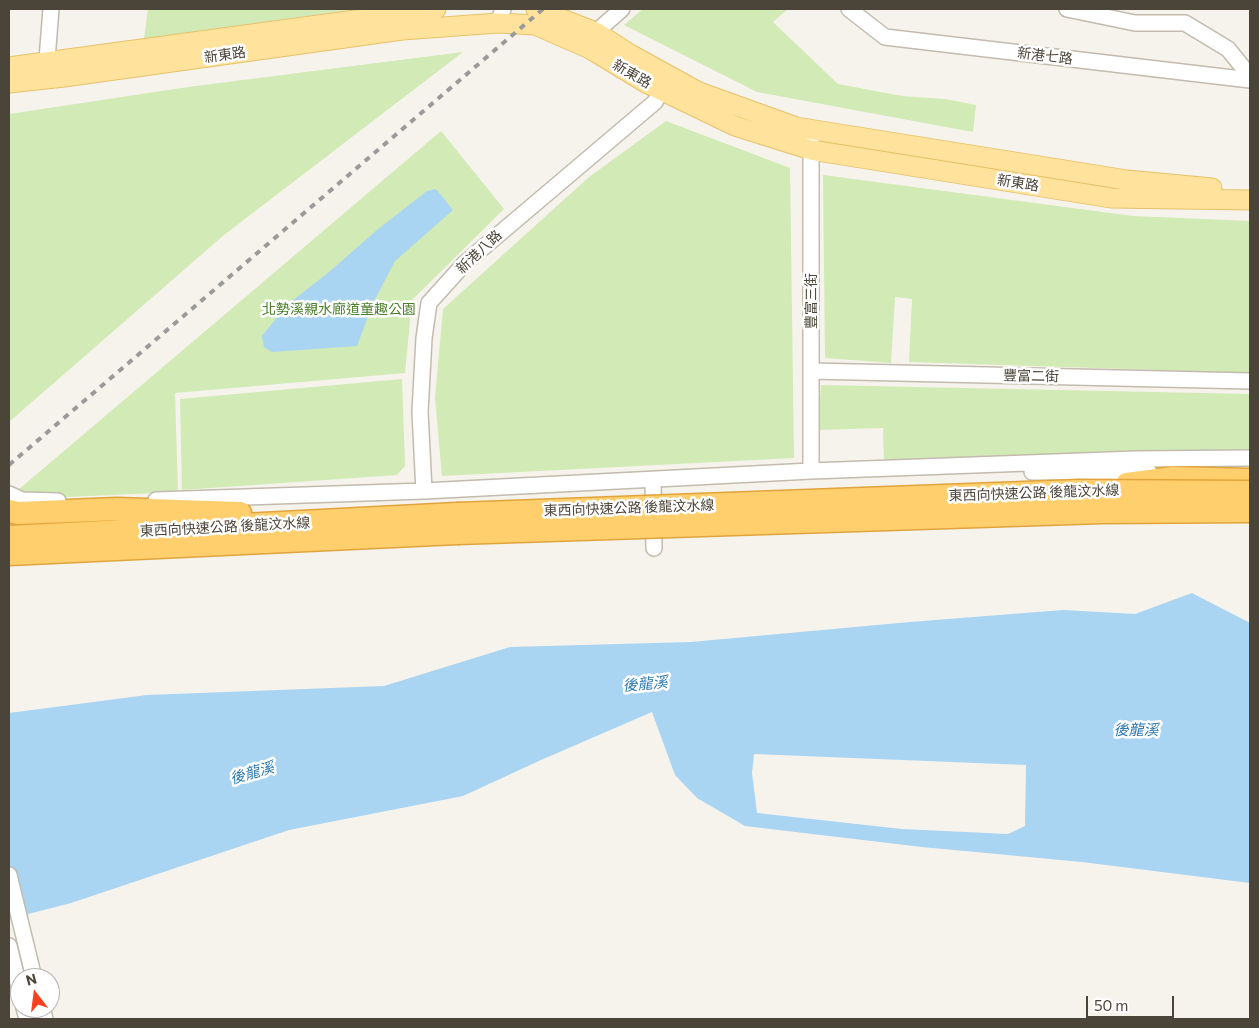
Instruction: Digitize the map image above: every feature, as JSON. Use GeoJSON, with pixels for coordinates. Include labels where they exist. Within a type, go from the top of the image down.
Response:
{"type":"FeatureCollection","features":[{"type":"Feature","properties":{"kind":"highway"},"geometry":{"type":"LineString","coordinates":[[1079,491],[1173,478],[1250,480]]}},
{"type":"Feature","properties":{"kind":"highway","name":"東西向快速公路 後龍汶水線"},"geometry":{"type":"LineString","coordinates":[[9,554],[457,524],[1079,491],[1250,492]]}},
{"type":"Feature","properties":{"kind":"highway"},"geometry":{"type":"LineString","coordinates":[[9,511],[18,513],[117,509],[416,517]]}},
{"type":"Feature","properties":{"kind":"highway","name":"東西向快速公路 後龍汶水線"},"geometry":{"type":"LineString","coordinates":[[9,537],[416,517],[457,524],[1250,511]]}},
{"type":"Feature","properties":{"kind":"highway"},"geometry":{"type":"LineString","coordinates":[[1102,512],[1187,521],[1250,522]]}},
{"type":"Feature","properties":{"kind":"main road","name":"新東路"},"geometry":{"type":"LineString","coordinates":[[9,83],[46,70],[436,9]]}},
{"type":"Feature","properties":{"kind":"main road","name":"新東路"},"geometry":{"type":"LineString","coordinates":[[536,9],[665,83],[735,126],[811,150],[1111,198],[1250,200]]}},
{"type":"Feature","properties":{"kind":"main road","name":"新東路"},"geometry":{"type":"LineString","coordinates":[[9,67],[46,70],[64,77],[500,16],[593,41]]}},
{"type":"Feature","properties":{"kind":"main road","name":"新東路"},"geometry":{"type":"LineString","coordinates":[[665,83],[699,92],[788,124],[811,130],[1127,180],[1250,192]]}},
{"type":"Feature","properties":{"kind":"street"},"geometry":{"type":"LineString","coordinates":[[46,70],[51,9]]}},
{"type":"Feature","properties":{"kind":"street"},"geometry":{"type":"LineString","coordinates":[[593,41],[622,9]]}},
{"type":"Feature","properties":{"kind":"street","name":"新港七路"},"geometry":{"type":"LineString","coordinates":[[855,9],[885,37],[1250,78]]}},
{"type":"Feature","properties":{"kind":"street"},"geometry":{"type":"LineString","coordinates":[[1067,9],[1135,23],[1185,23],[1228,49],[1250,78]]}},
{"type":"Feature","properties":{"kind":"street","name":"新港八路"},"geometry":{"type":"LineString","coordinates":[[424,491],[420,412],[424,338],[429,303],[465,263],[655,102],[665,83]]}},
{"type":"Feature","properties":{"kind":"street","name":"豐富三街"},"geometry":{"type":"LineString","coordinates":[[811,130],[811,471]]}},
{"type":"Feature","properties":{"kind":"street","name":"豐富二街"},"geometry":{"type":"LineString","coordinates":[[811,370],[1250,381]]}},
{"type":"Feature","properties":{"kind":"street"},"geometry":{"type":"LineString","coordinates":[[9,494],[22,500],[91,503],[424,491],[811,471],[1136,459],[1250,458]]}},
{"type":"Feature","properties":{"kind":"street"},"geometry":{"type":"LineString","coordinates":[[865,470],[1250,474]]}},
{"type":"Feature","properties":{"kind":"street"},"geometry":{"type":"LineString","coordinates":[[653,480],[654,548]]}},
{"type":"Feature","properties":{"kind":"street"},"geometry":{"type":"LineString","coordinates":[[9,875],[32,968]]}},
{"type":"Feature","properties":{"kind":"street"},"geometry":{"type":"LineString","coordinates":[[9,946],[14,968]]}},
{"type":"Feature","properties":{"kind":"green space"},"geometry":{"type":"Polygon","coordinates":[[[148,9],[357,9],[144,39],[148,9]]]}},
{"type":"Feature","properties":{"kind":"green space"},"geometry":{"type":"Polygon","coordinates":[[[643,9],[788,9],[773,22],[838,84],[902,96],[945,99],[976,105],[973,132],[757,92],[624,25],[643,9]]]}},
{"type":"Feature","properties":{"kind":"green space"},"geometry":{"type":"Polygon","coordinates":[[[463,52],[224,235],[9,422],[9,114],[188,87],[463,52]]]}},
{"type":"Feature","properties":{"kind":"green space"},"geometry":{"type":"Polygon","coordinates":[[[666,121],[790,168],[794,458],[442,476],[435,398],[443,309],[589,177],[666,121]]]}},
{"type":"Feature","properties":{"kind":"green space","name":"北勢溪親水廊道童趣公園"},"geometry":{"type":"Polygon","coordinates":[[[441,131],[504,209],[412,300],[405,373],[175,393],[178,492],[68,497],[18,490],[441,131]]]}},
{"type":"Feature","properties":{"kind":"green space"},"geometry":{"type":"Polygon","coordinates":[[[823,175],[1133,216],[1250,221],[1250,373],[909,362],[912,299],[895,297],[891,363],[825,358],[823,175]]]}},
{"type":"Feature","properties":{"kind":"green space"},"geometry":{"type":"Polygon","coordinates":[[[402,379],[405,466],[397,475],[182,490],[180,399],[402,379]]]}},
{"type":"Feature","properties":{"kind":"green space"},"geometry":{"type":"Polygon","coordinates":[[[821,385],[1250,394],[1250,454],[912,458],[892,464],[884,462],[883,428],[818,430],[821,385]]]}},
{"type":"Feature","properties":{"kind":"water"},"geometry":{"type":"Polygon","coordinates":[[[436,189],[453,210],[395,261],[373,303],[357,346],[272,352],[264,347],[262,336],[287,305],[427,191],[436,189]]]}},
{"type":"Feature","properties":{"kind":"water","name":"後龍溪"},"geometry":{"type":"Polygon","coordinates":[[[1192,593],[1250,623],[1250,883],[1082,862],[922,847],[745,826],[697,798],[675,775],[652,712],[463,796],[289,830],[71,903],[9,919],[9,713],[147,695],[384,686],[510,647],[691,642],[1063,610],[1135,614],[1192,593]],[[754,754],[752,773],[757,813],[902,829],[1008,834],[1025,826],[1026,765],[754,754]]]}},
{"type":"Feature","properties":{"kind":"railway"},"geometry":{"type":"LineString","coordinates":[[9,465],[543,9]]}}]}
